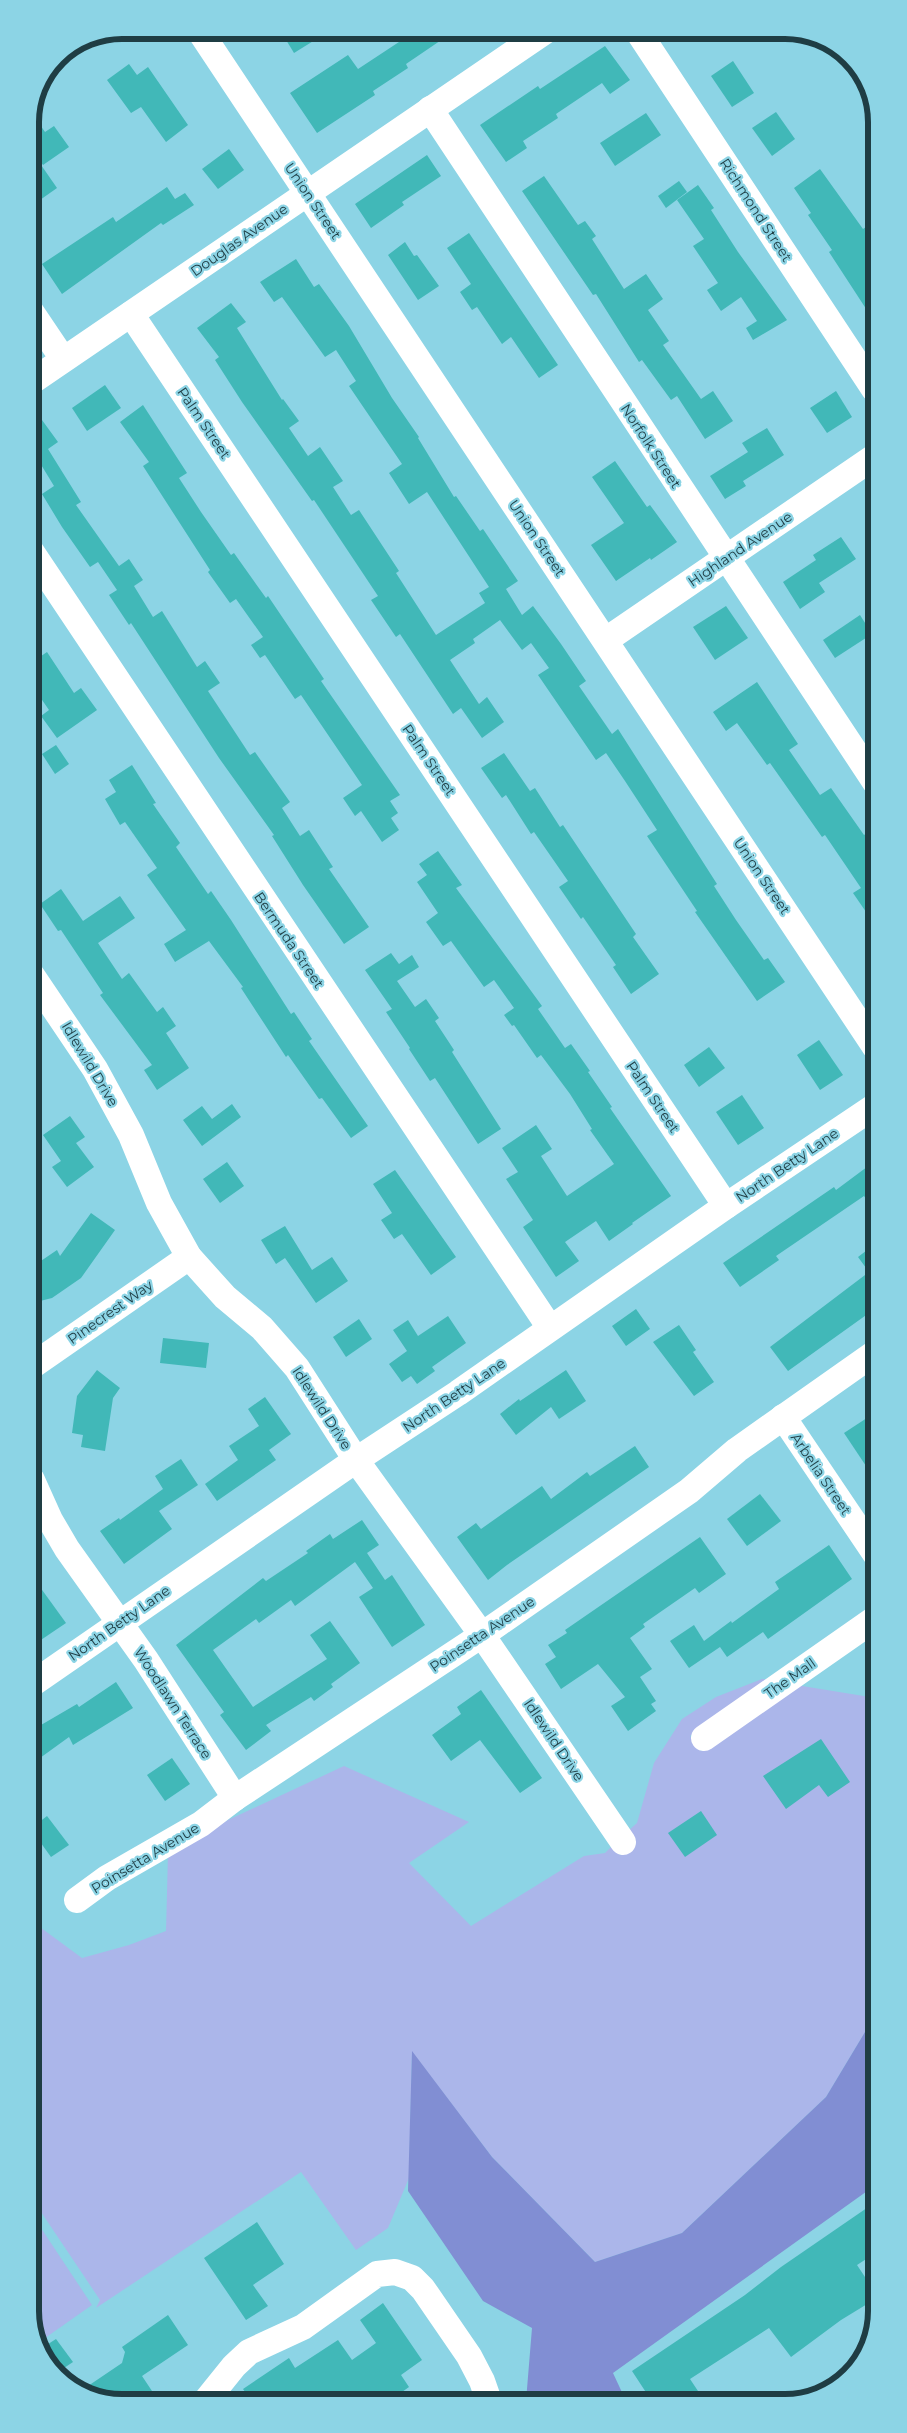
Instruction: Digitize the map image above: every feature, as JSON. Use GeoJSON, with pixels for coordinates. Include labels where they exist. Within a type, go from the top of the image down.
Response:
{"type":"FeatureCollection","features":[{"type":"Feature","properties":{"kind":"street","name":"Union Street"},"geometry":{"type":"LineString","coordinates":[[205,39],[868,1036]]}},
{"type":"Feature","properties":{"kind":"street","name":"Douglas Avenue"},"geometry":{"type":"LineString","coordinates":[[39,376],[534,39]]}},
{"type":"Feature","properties":{"kind":"street","name":"Richmond Street"},"geometry":{"type":"LineString","coordinates":[[643,39],[868,380]]}},
{"type":"Feature","properties":{"kind":"street","name":"Norfolk Street"},"geometry":{"type":"LineString","coordinates":[[430,109],[868,772]]}},
{"type":"Feature","properties":{"kind":"street","name":"Palm Street"},"geometry":{"type":"LineString","coordinates":[[131,314],[726,1206]]}},
{"type":"Feature","properties":{"kind":"street"},"geometry":{"type":"LineString","coordinates":[[39,323],[63,359]]}},
{"type":"Feature","properties":{"kind":"street","name":"Highland Avenue"},"geometry":{"type":"LineString","coordinates":[[606,640],[868,461]]}},
{"type":"Feature","properties":{"kind":"street","name":"Bermuda Street"},"geometry":{"type":"LineString","coordinates":[[39,563],[550,1328]]}},
{"type":"Feature","properties":{"kind":"street","name":"Idlewild Drive"},"geometry":{"type":"LineString","coordinates":[[39,986],[96,1069],[131,1135],[159,1203],[189,1257],[225,1298],[262,1328],[297,1368],[356,1460],[482,1635],[623,1842]]}},
{"type":"Feature","properties":{"kind":"street","name":"North Betty Lane"},"geometry":{"type":"LineString","coordinates":[[39,1679],[356,1460],[458,1393],[726,1206],[868,1111]]}},
{"type":"Feature","properties":{"kind":"street","name":"Pinecrest Way"},"geometry":{"type":"LineString","coordinates":[[39,1361],[189,1257]]}},
{"type":"Feature","properties":{"kind":"street","name":"Poinsetta Avenue"},"geometry":{"type":"LineString","coordinates":[[77,1900],[107,1878],[201,1824],[235,1798],[482,1635],[689,1491],[737,1450],[868,1358]]}},
{"type":"Feature","properties":{"kind":"street","name":"Arbelia Street"},"geometry":{"type":"LineString","coordinates":[[783,1418],[868,1543]]}},
{"type":"Feature","properties":{"kind":"street","name":"Woodlawn Terrace"},"geometry":{"type":"LineString","coordinates":[[39,1496],[50,1520],[67,1549],[146,1660],[235,1798]]}},
{"type":"Feature","properties":{"kind":"street","name":"The Mall"},"geometry":{"type":"LineString","coordinates":[[704,1738],[868,1624]]}},
{"type":"Feature","properties":{"kind":"street"},"geometry":{"type":"LineString","coordinates":[[211,2394],[234,2366],[249,2352],[303,2327],[377,2274],[395,2272],[412,2278],[423,2289],[469,2356],[487,2394]]}},
{"type":"Feature","properties":{"kind":"shaded area"},"geometry":{"type":"Polygon","coordinates":[[[762,1679],[771,1680],[690,1736],[701,1751],[796,1685],[868,1697],[868,2027],[826,2097],[682,2233],[595,2262],[492,2157],[412,2052],[409,2178],[388,2228],[356,2250],[301,2172],[96,2308],[100,2300],[39,2209],[39,1926],[82,1958],[129,1945],[166,1931],[168,1854],[228,1820],[344,1766],[469,1822],[409,1863],[471,1926],[584,1856],[605,1853],[613,1845],[620,1855],[636,1844],[628,1831],[637,1823],[654,1763],[682,1719],[716,1697],[762,1679]]]}},
{"type":"Feature","properties":{"kind":"shaded area"},"geometry":{"type":"Polygon","coordinates":[[[868,2027],[868,2190],[613,2373],[623,2394],[527,2394],[532,2328],[483,2301],[408,2191],[412,2051],[492,2157],[595,2262],[682,2233],[826,2097],[868,2027]]]}},
{"type":"Feature","properties":{"kind":"shaded area"},"geometry":{"type":"Polygon","coordinates":[[[39,2225],[92,2305],[44,2339],[39,2322],[39,2225]]]}},
{"type":"Feature","properties":{"kind":"building"},"geometry":{"type":"Polygon","coordinates":[[[285,39],[317,39],[294,53],[285,39]]]}},
{"type":"Feature","properties":{"kind":"building"},"geometry":{"type":"Polygon","coordinates":[[[397,39],[443,39],[406,64],[408,68],[373,91],[375,95],[317,133],[290,93],[348,55],[358,69],[399,42],[397,39]]]}},
{"type":"Feature","properties":{"kind":"building"},"geometry":{"type":"Polygon","coordinates":[[[605,46],[630,80],[610,94],[602,83],[556,114],[558,118],[523,141],[527,148],[506,162],[480,125],[538,86],[540,89],[605,46]]]}},
{"type":"Feature","properties":{"kind":"building"},"geometry":{"type":"Polygon","coordinates":[[[733,61],[754,93],[732,107],[711,76],[733,61]]]}},
{"type":"Feature","properties":{"kind":"building"},"geometry":{"type":"Polygon","coordinates":[[[129,64],[137,75],[148,67],[188,125],[166,142],[141,107],[131,113],[107,80],[129,64]]]}},
{"type":"Feature","properties":{"kind":"building"},"geometry":{"type":"Polygon","coordinates":[[[776,112],[795,139],[772,156],[752,128],[776,112]]]}},
{"type":"Feature","properties":{"kind":"building"},"geometry":{"type":"Polygon","coordinates":[[[646,113],[661,135],[615,166],[600,143],[646,113]]]}},
{"type":"Feature","properties":{"kind":"building"},"geometry":{"type":"Polygon","coordinates":[[[39,123],[45,132],[54,126],[69,147],[43,165],[39,159],[39,123]]]}},
{"type":"Feature","properties":{"kind":"building"},"geometry":{"type":"Polygon","coordinates":[[[229,149],[244,170],[218,189],[202,169],[229,149]]]}},
{"type":"Feature","properties":{"kind":"building"},"geometry":{"type":"Polygon","coordinates":[[[427,155],[441,176],[402,202],[404,205],[371,228],[355,204],[427,155]]]}},
{"type":"Feature","properties":{"kind":"building"},"geometry":{"type":"Polygon","coordinates":[[[39,162],[57,188],[39,201],[39,162]]]}},
{"type":"Feature","properties":{"kind":"building"},"geometry":{"type":"Polygon","coordinates":[[[820,169],[863,229],[866,227],[868,230],[868,312],[829,252],[832,250],[808,215],[811,213],[794,188],[820,169]]]}},
{"type":"Feature","properties":{"kind":"building"},"geometry":{"type":"Polygon","coordinates":[[[544,176],[578,225],[585,221],[596,236],[592,239],[624,289],[646,274],[663,299],[648,310],[669,341],[663,345],[701,399],[713,391],[733,421],[705,439],[677,396],[671,400],[642,360],[639,362],[596,294],[593,295],[522,191],[544,176]]]}},
{"type":"Feature","properties":{"kind":"building"},"geometry":{"type":"Polygon","coordinates":[[[679,181],[687,192],[666,208],[658,196],[679,181]]]}},
{"type":"Feature","properties":{"kind":"building"},"geometry":{"type":"Polygon","coordinates":[[[698,185],[714,208],[711,210],[738,252],[787,320],[753,340],[746,328],[757,321],[741,297],[721,311],[707,290],[718,283],[693,246],[704,239],[677,200],[698,185]]]}},
{"type":"Feature","properties":{"kind":"building"},"geometry":{"type":"Polygon","coordinates":[[[167,187],[175,199],[185,193],[194,205],[163,225],[161,223],[62,294],[42,264],[113,217],[116,222],[167,187]]]}},
{"type":"Feature","properties":{"kind":"building"},"geometry":{"type":"Polygon","coordinates":[[[469,233],[558,365],[539,378],[511,337],[502,344],[477,307],[472,310],[460,292],[471,284],[447,248],[469,233]]]}},
{"type":"Feature","properties":{"kind":"building"},"geometry":{"type":"Polygon","coordinates":[[[405,242],[414,256],[417,255],[439,286],[418,300],[388,255],[405,242]]]}},
{"type":"Feature","properties":{"kind":"building"},"geometry":{"type":"Polygon","coordinates":[[[296,259],[314,287],[319,284],[349,326],[392,398],[419,437],[454,497],[456,496],[480,531],[483,529],[518,581],[506,589],[522,615],[533,606],[561,644],[586,681],[579,686],[612,734],[618,729],[717,884],[714,886],[736,920],[764,960],[768,958],[785,982],[757,1001],[695,912],[697,911],[647,836],[657,830],[625,781],[606,753],[596,760],[538,675],[549,668],[531,643],[522,650],[500,620],[473,639],[475,643],[450,660],[479,704],[487,697],[504,722],[482,738],[461,708],[453,714],[400,634],[396,637],[371,600],[378,596],[314,500],[312,501],[242,402],[215,360],[219,357],[197,328],[231,303],[246,322],[237,328],[282,400],[299,421],[289,428],[308,456],[320,447],[343,481],[333,487],[351,515],[359,510],[399,571],[396,573],[436,635],[485,603],[479,593],[489,587],[427,492],[409,504],[389,473],[402,464],[349,386],[356,381],[336,350],[325,357],[282,297],[274,302],[260,282],[296,259]]]}},
{"type":"Feature","properties":{"kind":"building"},"geometry":{"type":"Polygon","coordinates":[[[105,385],[121,408],[87,431],[72,408],[105,385]]]}},
{"type":"Feature","properties":{"kind":"building"},"geometry":{"type":"Polygon","coordinates":[[[836,391],[852,417],[827,433],[810,408],[836,391]]]}},
{"type":"Feature","properties":{"kind":"building"},"geometry":{"type":"Polygon","coordinates":[[[143,405],[187,473],[179,478],[201,512],[231,555],[234,553],[266,598],[268,596],[324,679],[321,681],[400,795],[390,801],[398,813],[391,818],[399,830],[382,842],[361,811],[355,816],[343,798],[362,785],[301,695],[295,699],[265,655],[260,658],[251,645],[263,637],[236,599],[230,603],[208,572],[210,570],[143,466],[149,462],[120,422],[143,405]]]}},
{"type":"Feature","properties":{"kind":"building"},"geometry":{"type":"Polygon","coordinates":[[[42,420],[58,442],[48,449],[81,502],[76,505],[119,566],[129,559],[143,580],[134,586],[153,617],[162,611],[197,667],[205,661],[220,683],[208,691],[250,755],[255,752],[290,802],[282,808],[300,836],[309,830],[333,867],[329,869],[369,927],[344,944],[303,885],[272,836],[274,835],[219,758],[131,623],[129,625],[109,595],[117,590],[98,562],[90,567],[42,494],[54,486],[39,461],[39,422],[42,420]]]}},
{"type":"Feature","properties":{"kind":"building"},"geometry":{"type":"Polygon","coordinates":[[[767,428],[784,455],[743,481],[746,486],[725,499],[710,476],[748,452],[742,443],[767,428]]]}},
{"type":"Feature","properties":{"kind":"building"},"geometry":{"type":"Polygon","coordinates":[[[615,461],[647,507],[650,505],[677,542],[616,581],[591,545],[624,523],[592,477],[615,461]]]}},
{"type":"Feature","properties":{"kind":"building"},"geometry":{"type":"Polygon","coordinates":[[[841,537],[856,559],[819,583],[825,592],[800,609],[783,582],[816,560],[813,555],[841,537]]]}},
{"type":"Feature","properties":{"kind":"building"},"geometry":{"type":"Polygon","coordinates":[[[726,606],[748,638],[715,660],[693,627],[726,606]]]}},
{"type":"Feature","properties":{"kind":"building"},"geometry":{"type":"Polygon","coordinates":[[[860,615],[868,628],[868,637],[835,658],[823,640],[860,615]]]}},
{"type":"Feature","properties":{"kind":"building"},"geometry":{"type":"Polygon","coordinates":[[[47,652],[74,693],[81,688],[97,710],[57,738],[41,716],[49,710],[39,696],[39,658],[47,652]]]}},
{"type":"Feature","properties":{"kind":"building"},"geometry":{"type":"Polygon","coordinates":[[[757,682],[798,744],[789,750],[820,795],[831,788],[864,835],[867,833],[868,834],[868,915],[853,893],[861,888],[825,835],[822,837],[770,763],[767,765],[737,723],[726,731],[713,712],[757,682]]]}},
{"type":"Feature","properties":{"kind":"building"},"geometry":{"type":"Polygon","coordinates":[[[56,745],[69,764],[55,774],[42,754],[56,745]]]}},
{"type":"Feature","properties":{"kind":"building"},"geometry":{"type":"Polygon","coordinates":[[[504,753],[530,791],[535,788],[560,827],[563,825],[636,934],[633,937],[659,974],[631,994],[613,967],[616,965],[583,917],[581,919],[559,887],[568,881],[534,832],[531,834],[506,795],[502,798],[481,768],[504,753]]]}},
{"type":"Feature","properties":{"kind":"building"},"geometry":{"type":"Polygon","coordinates":[[[132,765],[156,803],[153,804],[180,843],[176,847],[208,894],[211,891],[231,920],[291,1014],[294,1012],[312,1039],[309,1041],[368,1126],[351,1138],[322,1098],[319,1099],[288,1055],[286,1057],[241,988],[243,987],[209,941],[175,962],[164,944],[186,930],[147,875],[157,868],[125,822],[120,825],[105,799],[116,792],[109,780],[132,765]]]}},
{"type":"Feature","properties":{"kind":"building"},"geometry":{"type":"Polygon","coordinates":[[[438,851],[462,885],[456,888],[542,1006],[538,1009],[565,1048],[571,1044],[590,1071],[588,1072],[612,1107],[610,1108],[671,1196],[609,1241],[596,1221],[565,1242],[579,1261],[556,1277],[523,1227],[533,1220],[506,1179],[518,1172],[502,1148],[536,1125],[552,1149],[541,1156],[567,1196],[614,1164],[590,1130],[592,1129],[570,1094],[541,1055],[537,1058],[514,1025],[512,1026],[504,1015],[514,1008],[494,980],[484,987],[451,941],[443,946],[426,922],[438,913],[417,882],[427,875],[419,864],[438,851]]]}},
{"type":"Feature","properties":{"kind":"building"},"geometry":{"type":"Polygon","coordinates":[[[61,889],[83,921],[120,896],[135,918],[98,943],[122,979],[129,973],[157,1012],[163,1007],[176,1026],[166,1033],[189,1068],[157,1090],[144,1070],[152,1065],[100,995],[103,993],[61,930],[58,931],[40,904],[61,889]]]}},
{"type":"Feature","properties":{"kind":"building"},"geometry":{"type":"Polygon","coordinates":[[[391,953],[399,964],[412,955],[419,967],[397,981],[415,1007],[426,999],[439,1018],[435,1021],[454,1050],[452,1052],[501,1129],[478,1144],[435,1078],[430,1081],[409,1049],[386,1012],[392,1009],[365,970],[391,953]]]}},
{"type":"Feature","properties":{"kind":"building"},"geometry":{"type":"Polygon","coordinates":[[[819,1040],[843,1075],[820,1090],[797,1055],[819,1040]]]}},
{"type":"Feature","properties":{"kind":"building"},"geometry":{"type":"Polygon","coordinates":[[[709,1047],[725,1068],[699,1087],[684,1065],[709,1047]]]}},
{"type":"Feature","properties":{"kind":"building"},"geometry":{"type":"Polygon","coordinates":[[[742,1095],[764,1128],[738,1145],[716,1112],[742,1095]]]}},
{"type":"Feature","properties":{"kind":"building"},"geometry":{"type":"Polygon","coordinates":[[[232,1104],[241,1117],[202,1146],[183,1120],[202,1106],[212,1119],[232,1104]]]}},
{"type":"Feature","properties":{"kind":"building"},"geometry":{"type":"Polygon","coordinates":[[[70,1116],[85,1137],[76,1143],[94,1167],[67,1187],[52,1167],[61,1161],[43,1135],[70,1116]]]}},
{"type":"Feature","properties":{"kind":"building"},"geometry":{"type":"Polygon","coordinates":[[[227,1162],[244,1186],[220,1203],[203,1179],[227,1162]]]}},
{"type":"Feature","properties":{"kind":"building"},"geometry":{"type":"Polygon","coordinates":[[[868,1166],[868,1201],[864,1196],[776,1256],[779,1260],[740,1287],[723,1263],[834,1187],[836,1190],[868,1166]]]}},
{"type":"Feature","properties":{"kind":"building"},"geometry":{"type":"Polygon","coordinates":[[[395,1170],[456,1257],[431,1275],[402,1234],[394,1239],[381,1220],[392,1213],[373,1184],[395,1170]]]}},
{"type":"Feature","properties":{"kind":"building"},"geometry":{"type":"Polygon","coordinates":[[[91,1213],[115,1230],[81,1278],[52,1298],[39,1301],[39,1262],[57,1250],[60,1256],[91,1213]]]}},
{"type":"Feature","properties":{"kind":"building"},"geometry":{"type":"Polygon","coordinates":[[[285,1226],[312,1270],[332,1257],[348,1281],[316,1303],[285,1258],[276,1264],[261,1240],[285,1226]]]}},
{"type":"Feature","properties":{"kind":"building"},"geometry":{"type":"Polygon","coordinates":[[[868,1249],[868,1271],[858,1257],[868,1249]]]}},
{"type":"Feature","properties":{"kind":"building"},"geometry":{"type":"Polygon","coordinates":[[[868,1273],[868,1314],[788,1371],[770,1347],[868,1273]]]}},
{"type":"Feature","properties":{"kind":"building"},"geometry":{"type":"Polygon","coordinates":[[[636,1309],[650,1329],[626,1346],[612,1326],[636,1309]]]}},
{"type":"Feature","properties":{"kind":"building"},"geometry":{"type":"Polygon","coordinates":[[[448,1316],[466,1343],[432,1367],[435,1371],[417,1384],[411,1376],[402,1382],[389,1364],[407,1351],[393,1330],[408,1320],[418,1336],[448,1316]]]}},
{"type":"Feature","properties":{"kind":"building"},"geometry":{"type":"Polygon","coordinates":[[[359,1319],[372,1339],[346,1357],[333,1337],[359,1319]]]}},
{"type":"Feature","properties":{"kind":"building"},"geometry":{"type":"Polygon","coordinates":[[[679,1325],[696,1350],[693,1352],[714,1382],[694,1396],[653,1342],[679,1325]]]}},
{"type":"Feature","properties":{"kind":"building"},"geometry":{"type":"Polygon","coordinates":[[[163,1338],[209,1343],[206,1368],[160,1363],[163,1338]]]}},
{"type":"Feature","properties":{"kind":"building"},"geometry":{"type":"Polygon","coordinates":[[[97,1370],[120,1388],[113,1398],[105,1451],[81,1447],[83,1435],[72,1433],[77,1396],[97,1370]]]}},
{"type":"Feature","properties":{"kind":"building"},"geometry":{"type":"Polygon","coordinates":[[[566,1370],[586,1401],[559,1419],[551,1407],[516,1435],[500,1414],[519,1399],[520,1401],[566,1370]]]}},
{"type":"Feature","properties":{"kind":"building"},"geometry":{"type":"Polygon","coordinates":[[[265,1397],[291,1434],[269,1450],[276,1460],[217,1501],[205,1484],[238,1460],[229,1446],[259,1426],[248,1409],[265,1397]]]}},
{"type":"Feature","properties":{"kind":"building"},"geometry":{"type":"Polygon","coordinates":[[[868,1417],[868,1465],[866,1466],[844,1433],[868,1417]]]}},
{"type":"Feature","properties":{"kind":"building"},"geometry":{"type":"Polygon","coordinates":[[[635,1446],[649,1467],[488,1580],[457,1537],[476,1523],[481,1529],[542,1486],[551,1499],[587,1472],[590,1476],[635,1446]]]}},
{"type":"Feature","properties":{"kind":"building"},"geometry":{"type":"Polygon","coordinates":[[[181,1459],[198,1485],[159,1511],[172,1529],[124,1564],[100,1531],[119,1518],[120,1520],[163,1489],[155,1476],[181,1459]]]}},
{"type":"Feature","properties":{"kind":"building"},"geometry":{"type":"Polygon","coordinates":[[[760,1494],[781,1521],[747,1546],[727,1519],[760,1494]]]}},
{"type":"Feature","properties":{"kind":"building"},"geometry":{"type":"Polygon","coordinates":[[[362,1520],[379,1545],[367,1553],[385,1580],[392,1575],[425,1625],[392,1647],[359,1597],[373,1588],[355,1562],[295,1606],[291,1600],[259,1623],[256,1619],[213,1650],[253,1707],[327,1659],[310,1635],[330,1621],[360,1663],[331,1684],[333,1687],[314,1701],[311,1697],[266,1725],[271,1731],[246,1750],[220,1715],[224,1712],[176,1645],[263,1578],[266,1581],[308,1553],[306,1551],[330,1534],[333,1539],[362,1520]]]}},
{"type":"Feature","properties":{"kind":"building"},"geometry":{"type":"Polygon","coordinates":[[[700,1537],[726,1574],[699,1593],[695,1588],[643,1624],[645,1627],[630,1638],[652,1669],[640,1677],[656,1701],[651,1704],[656,1711],[628,1731],[611,1706],[625,1697],[598,1664],[561,1689],[545,1664],[556,1657],[548,1645],[567,1633],[565,1630],[700,1537]]]}},
{"type":"Feature","properties":{"kind":"building"},"geometry":{"type":"Polygon","coordinates":[[[829,1545],[852,1579],[768,1639],[763,1632],[727,1657],[720,1647],[689,1668],[670,1641],[694,1625],[704,1641],[779,1589],[775,1582],[829,1545]]]}},
{"type":"Feature","properties":{"kind":"building"},"geometry":{"type":"Polygon","coordinates":[[[39,1586],[66,1623],[39,1641],[39,1586]]]}},
{"type":"Feature","properties":{"kind":"building"},"geometry":{"type":"Polygon","coordinates":[[[116,1682],[133,1708],[73,1745],[69,1737],[40,1758],[39,1722],[41,1725],[77,1704],[79,1707],[116,1682]]]}},
{"type":"Feature","properties":{"kind":"building"},"geometry":{"type":"Polygon","coordinates":[[[481,1690],[542,1778],[520,1793],[480,1740],[451,1761],[432,1735],[461,1714],[457,1707],[481,1690]]]}},
{"type":"Feature","properties":{"kind":"building"},"geometry":{"type":"Polygon","coordinates":[[[821,1739],[850,1782],[828,1797],[819,1785],[786,1809],[763,1776],[821,1739]]]}},
{"type":"Feature","properties":{"kind":"building"},"geometry":{"type":"Polygon","coordinates":[[[172,1758],[190,1784],[165,1801],[147,1775],[172,1758]]]}},
{"type":"Feature","properties":{"kind":"building"},"geometry":{"type":"Polygon","coordinates":[[[701,1811],[717,1835],[685,1857],[668,1833],[701,1811]]]}},
{"type":"Feature","properties":{"kind":"building"},"geometry":{"type":"Polygon","coordinates":[[[47,1816],[69,1845],[51,1857],[39,1840],[39,1822],[47,1816]]]}},
{"type":"Feature","properties":{"kind":"building"},"geometry":{"type":"Polygon","coordinates":[[[868,2207],[868,2258],[857,2265],[868,2282],[868,2304],[841,2320],[791,2357],[769,2328],[690,2379],[700,2394],[647,2394],[632,2371],[745,2295],[781,2267],[868,2207]]]}},
{"type":"Feature","properties":{"kind":"building"},"geometry":{"type":"Polygon","coordinates":[[[257,2222],[284,2264],[253,2285],[268,2306],[246,2320],[204,2258],[257,2222]]]}},
{"type":"Feature","properties":{"kind":"building"},"geometry":{"type":"Polygon","coordinates":[[[383,2303],[422,2360],[401,2375],[409,2387],[399,2394],[246,2394],[243,2389],[289,2358],[295,2368],[338,2340],[352,2360],[376,2343],[360,2320],[383,2303]]]}},
{"type":"Feature","properties":{"kind":"building"},"geometry":{"type":"Polygon","coordinates":[[[168,2315],[188,2345],[142,2376],[154,2394],[116,2394],[89,2388],[88,2386],[122,2363],[125,2352],[122,2347],[168,2315]]]}},
{"type":"Feature","properties":{"kind":"building"},"geometry":{"type":"Polygon","coordinates":[[[56,2339],[73,2362],[62,2369],[46,2345],[56,2339]]]}}]}
